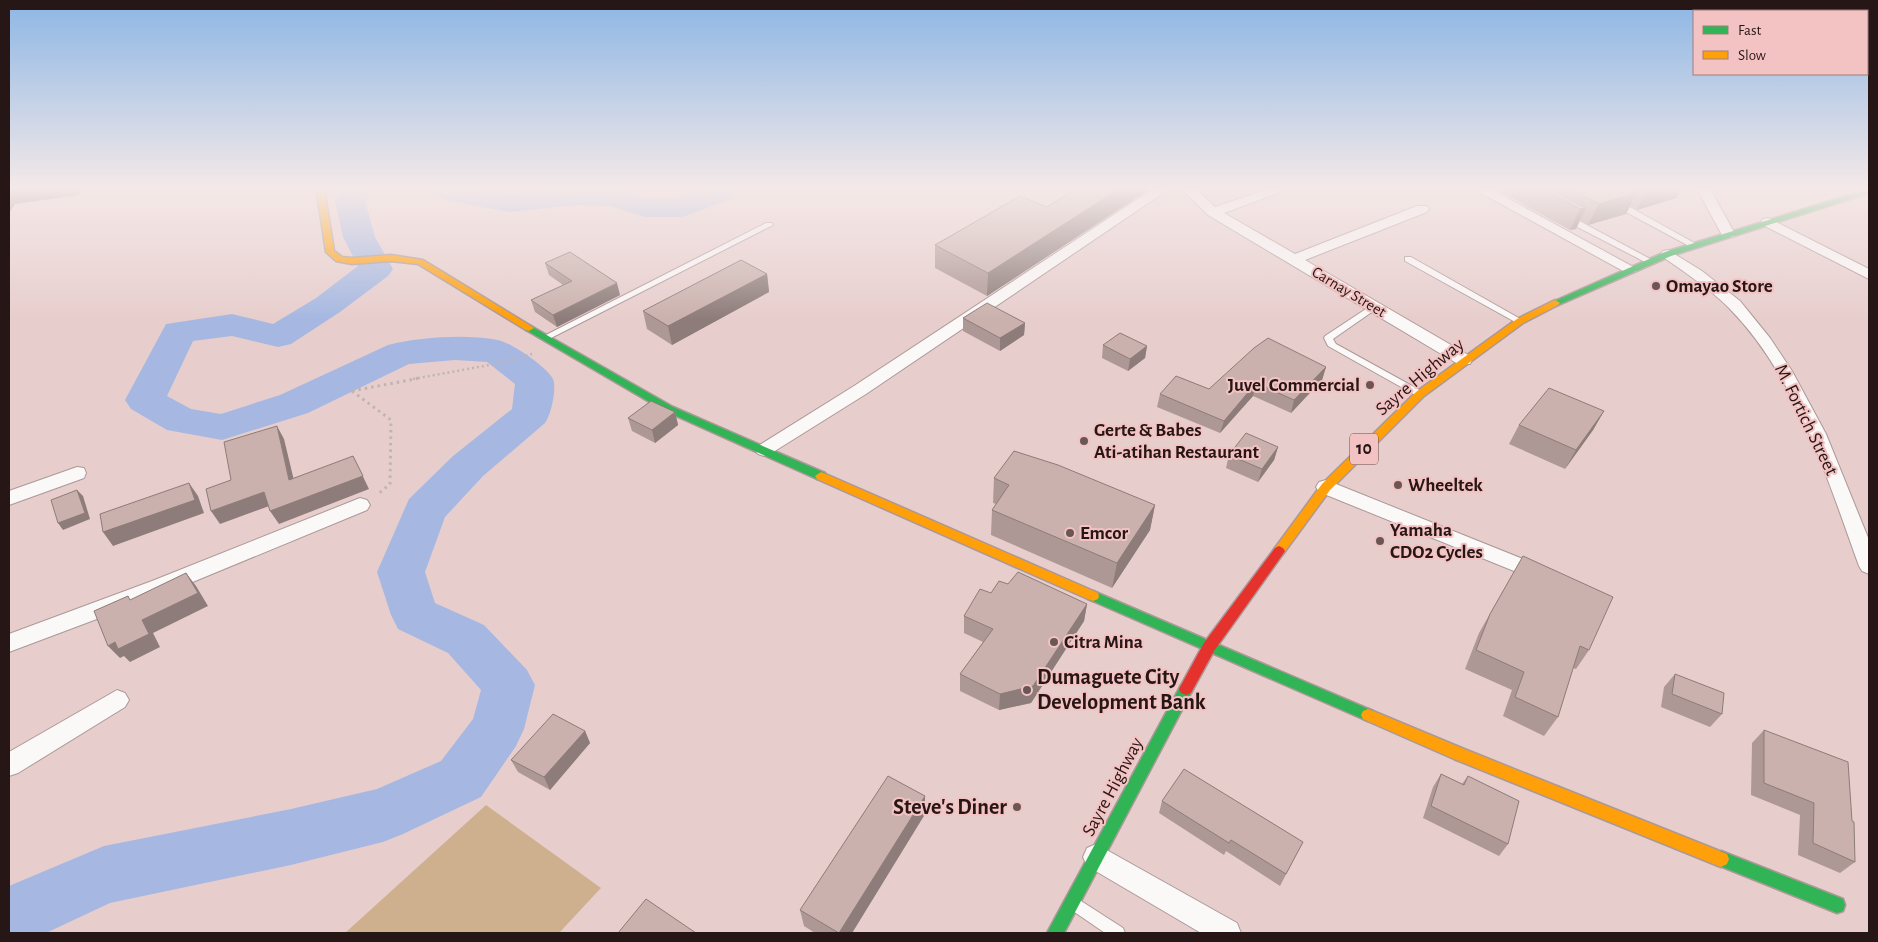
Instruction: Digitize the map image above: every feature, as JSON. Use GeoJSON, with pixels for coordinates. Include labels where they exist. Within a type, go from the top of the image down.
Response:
{"type":"FeatureCollection","features":[{"type":"Feature","properties":{"kind":"main road"},"geometry":{"type":"LineString","coordinates":[[327,231],[330,252],[339,259],[352,261],[390,258],[420,262],[560,347],[669,409],[1208,647],[1468,758],[1837,905]]}},
{"type":"Feature","properties":{"kind":"main road","name":"Sayre Highway"},"geometry":{"type":"LineString","coordinates":[[1055,933],[1208,647],[1326,487],[1420,394],[1464,360],[1520,321],[1543,308],[1630,269],[1668,254],[1738,231]]}},
{"type":"Feature","properties":{"kind":"street"},"geometry":{"type":"LineString","coordinates":[[764,450],[1101,231]]}},
{"type":"Feature","properties":{"kind":"street","name":"Carnay Street"},"geometry":{"type":"LineString","coordinates":[[1246,231],[1464,360]]}},
{"type":"Feature","properties":{"kind":"street"},"geometry":{"type":"LineString","coordinates":[[1295,259],[1366,231]]}},
{"type":"Feature","properties":{"kind":"street"},"geometry":{"type":"LineString","coordinates":[[1558,231],[1630,269]]}},
{"type":"Feature","properties":{"kind":"street"},"geometry":{"type":"LineString","coordinates":[[1785,231],[1869,275]]}},
{"type":"Feature","properties":{"kind":"street","name":"M. Fortich Street"},"geometry":{"type":"LineString","coordinates":[[1668,254],[1726,297],[1741,312],[1775,357],[1798,395],[1830,462],[1869,566]]}},
{"type":"Feature","properties":{"kind":"street"},"geometry":{"type":"LineString","coordinates":[[9,498],[77,473]]}},
{"type":"Feature","properties":{"kind":"street"},"geometry":{"type":"LineString","coordinates":[[1326,487],[1521,566]]}},
{"type":"Feature","properties":{"kind":"street"},"geometry":{"type":"LineString","coordinates":[[9,643],[159,586],[360,505]]}},
{"type":"Feature","properties":{"kind":"street"},"geometry":{"type":"LineString","coordinates":[[9,766],[117,700]]}},
{"type":"Feature","properties":{"kind":"street"},"geometry":{"type":"LineString","coordinates":[[1096,857],[1227,933]]}},
{"type":"Feature","properties":{"kind":"lane"},"geometry":{"type":"LineString","coordinates":[[546,337],[757,231]]}},
{"type":"Feature","properties":{"kind":"lane"},"geometry":{"type":"LineString","coordinates":[[1591,231],[1650,261]]}},
{"type":"Feature","properties":{"kind":"lane"},"geometry":{"type":"LineString","coordinates":[[1668,231],[1694,245]]}},
{"type":"Feature","properties":{"kind":"lane"},"geometry":{"type":"LineString","coordinates":[[1408,260],[1520,321]]}},
{"type":"Feature","properties":{"kind":"lane"},"geometry":{"type":"LineString","coordinates":[[1375,307],[1332,334],[1328,338],[1332,346],[1420,394]]}},
{"type":"Feature","properties":{"kind":"lane"},"geometry":{"type":"LineString","coordinates":[[1072,902],[1118,933]]}},
{"type":"Feature","properties":{"kind":"path"},"geometry":{"type":"LineString","coordinates":[[360,505],[390,484],[391,420],[352,391],[495,364],[560,347]]}},
{"type":"Feature","properties":{"kind":"shaded area"},"geometry":{"type":"Polygon","coordinates":[[[486,805],[601,888],[559,933],[345,933],[486,805]]]}},
{"type":"Feature","properties":{"kind":"building"},"geometry":{"type":"Polygon","coordinates":[[[959,231],[1054,231],[988,273],[935,245],[959,231]]]}},
{"type":"Feature","properties":{"kind":"building"},"geometry":{"type":"Polygon","coordinates":[[[570,252],[617,283],[553,315],[531,300],[572,281],[545,263],[570,252]]]}},
{"type":"Feature","properties":{"kind":"building"},"geometry":{"type":"Polygon","coordinates":[[[741,260],[767,274],[668,326],[643,311],[741,260]]]}},
{"type":"Feature","properties":{"kind":"building"},"geometry":{"type":"Polygon","coordinates":[[[987,303],[1025,323],[1000,338],[963,318],[987,303]]]}},
{"type":"Feature","properties":{"kind":"building"},"geometry":{"type":"Polygon","coordinates":[[[1120,333],[1147,346],[1130,359],[1103,345],[1120,333]]]}},
{"type":"Feature","properties":{"kind":"building"},"geometry":{"type":"Polygon","coordinates":[[[1268,338],[1326,367],[1294,400],[1256,383],[1224,421],[1160,394],[1176,376],[1209,389],[1254,348],[1268,338]]]}},
{"type":"Feature","properties":{"kind":"building"},"geometry":{"type":"Polygon","coordinates":[[[1549,388],[1604,411],[1576,450],[1519,425],[1549,388]]]}},
{"type":"Feature","properties":{"kind":"building"},"geometry":{"type":"Polygon","coordinates":[[[651,401],[675,412],[652,430],[628,418],[651,401]]]}},
{"type":"Feature","properties":{"kind":"building"},"geometry":{"type":"Polygon","coordinates":[[[277,426],[289,480],[353,456],[363,476],[270,511],[264,492],[211,511],[206,489],[231,480],[224,442],[277,426]]]}},
{"type":"Feature","properties":{"kind":"building"},"geometry":{"type":"Polygon","coordinates":[[[1246,433],[1278,447],[1262,469],[1229,455],[1246,433]]]}},
{"type":"Feature","properties":{"kind":"building"},"geometry":{"type":"Polygon","coordinates":[[[1014,451],[1058,465],[1155,505],[1117,563],[992,510],[1009,485],[994,478],[1014,451]]]}},
{"type":"Feature","properties":{"kind":"building"},"geometry":{"type":"Polygon","coordinates":[[[189,483],[195,500],[103,532],[100,514],[189,483]]]}},
{"type":"Feature","properties":{"kind":"building"},"geometry":{"type":"Polygon","coordinates":[[[77,490],[85,513],[58,523],[51,500],[77,490]]]}},
{"type":"Feature","properties":{"kind":"building"},"geometry":{"type":"Polygon","coordinates":[[[1523,556],[1613,597],[1589,650],[1580,646],[1558,717],[1515,697],[1524,672],[1476,650],[1490,614],[1523,556]]]}},
{"type":"Feature","properties":{"kind":"building"},"geometry":{"type":"Polygon","coordinates":[[[1018,572],[1087,604],[1033,686],[1000,694],[960,674],[993,629],[964,616],[980,589],[991,593],[999,581],[1008,584],[1018,572]]]}},
{"type":"Feature","properties":{"kind":"building"},"geometry":{"type":"Polygon","coordinates":[[[186,573],[198,593],[142,620],[149,634],[118,649],[115,642],[108,646],[94,611],[128,596],[130,600],[186,573]]]}},
{"type":"Feature","properties":{"kind":"building"},"geometry":{"type":"Polygon","coordinates":[[[1675,674],[1724,693],[1722,714],[1672,694],[1675,674]]]}},
{"type":"Feature","properties":{"kind":"building"},"geometry":{"type":"Polygon","coordinates":[[[553,714],[585,731],[544,777],[511,760],[553,714]]]}},
{"type":"Feature","properties":{"kind":"building"},"geometry":{"type":"Polygon","coordinates":[[[1764,730],[1848,762],[1852,821],[1854,822],[1855,862],[1813,843],[1814,803],[1764,783],[1764,730]]]}},
{"type":"Feature","properties":{"kind":"building"},"geometry":{"type":"Polygon","coordinates":[[[1184,769],[1303,842],[1286,874],[1231,840],[1229,843],[1162,801],[1184,769]]]}},
{"type":"Feature","properties":{"kind":"building"},"geometry":{"type":"Polygon","coordinates":[[[1441,774],[1464,785],[1468,776],[1519,801],[1508,844],[1431,806],[1441,774]]]}},
{"type":"Feature","properties":{"kind":"building"},"geometry":{"type":"Polygon","coordinates":[[[888,776],[925,796],[839,933],[800,910],[888,776]]]}},
{"type":"Feature","properties":{"kind":"building"},"geometry":{"type":"Polygon","coordinates":[[[646,899],[696,933],[618,933],[646,899]]]}},
{"type":"Feature","properties":{"kind":"waterway"},"geometry":{"type":"LineString","coordinates":[[9,918],[104,875],[291,837],[383,815],[461,779],[497,729],[509,685],[466,639],[415,615],[401,572],[425,510],[468,466],[531,414],[535,381],[497,351],[455,349],[401,353],[294,404],[222,427],[181,421],[145,400],[179,332],[232,325],[278,336],[328,305],[376,269],[357,231]]}},
{"type":"Feature","properties":{"kind":"traffic: fast"},"geometry":{"type":"LineString","coordinates":[[1555,303],[1668,254],[1742,231]]}},
{"type":"Feature","properties":{"kind":"traffic: fast"},"geometry":{"type":"LineString","coordinates":[[529,328],[669,409],[821,476]]}},
{"type":"Feature","properties":{"kind":"traffic: fast"},"geometry":{"type":"LineString","coordinates":[[1093,596],[1368,715]]}},
{"type":"Feature","properties":{"kind":"traffic: fast"},"geometry":{"type":"LineString","coordinates":[[1055,933],[1186,689]]}},
{"type":"Feature","properties":{"kind":"traffic: fast"},"geometry":{"type":"LineString","coordinates":[[1721,859],[1837,905]]}},
{"type":"Feature","properties":{"kind":"traffic: slow"},"geometry":{"type":"LineString","coordinates":[[327,231],[330,252],[339,259],[352,261],[391,258],[420,262],[529,328]]}},
{"type":"Feature","properties":{"kind":"traffic: slow"},"geometry":{"type":"LineString","coordinates":[[1279,551],[1326,487],[1420,394],[1520,321],[1555,303]]}},
{"type":"Feature","properties":{"kind":"traffic: slow"},"geometry":{"type":"LineString","coordinates":[[821,476],[1093,596]]}},
{"type":"Feature","properties":{"kind":"traffic: slow"},"geometry":{"type":"LineString","coordinates":[[1368,715],[1459,754],[1721,859]]}},
{"type":"Feature","properties":{"kind":"traffic: jam"},"geometry":{"type":"LineString","coordinates":[[1186,689],[1209,647],[1279,551]]}},
{"type":"Feature","properties":{"kind":"place","name":"Omayao Store"},"geometry":{"type":"Point","coordinates":[1656,286]}},
{"type":"Feature","properties":{"kind":"place","name":"Juvel Commercial"},"geometry":{"type":"Point","coordinates":[1370,385]}},
{"type":"Feature","properties":{"kind":"place","name":"Gerte & Babes Ati-atihan Restaurant"},"geometry":{"type":"Point","coordinates":[1084,441]}},
{"type":"Feature","properties":{"kind":"place","name":"Wheeltek"},"geometry":{"type":"Point","coordinates":[1398,485]}},
{"type":"Feature","properties":{"kind":"place","name":"Emcor"},"geometry":{"type":"Point","coordinates":[1070,533]}},
{"type":"Feature","properties":{"kind":"place","name":"Yamaha CDO2 Cycles"},"geometry":{"type":"Point","coordinates":[1380,541]}},
{"type":"Feature","properties":{"kind":"place","name":"Citra Mina"},"geometry":{"type":"Point","coordinates":[1054,642]}},
{"type":"Feature","properties":{"kind":"place","name":"Dumaguete City Development Bank"},"geometry":{"type":"Point","coordinates":[1027,690]}},
{"type":"Feature","properties":{"kind":"place","name":"Steve's Diner"},"geometry":{"type":"Point","coordinates":[1017,807]}}]}
